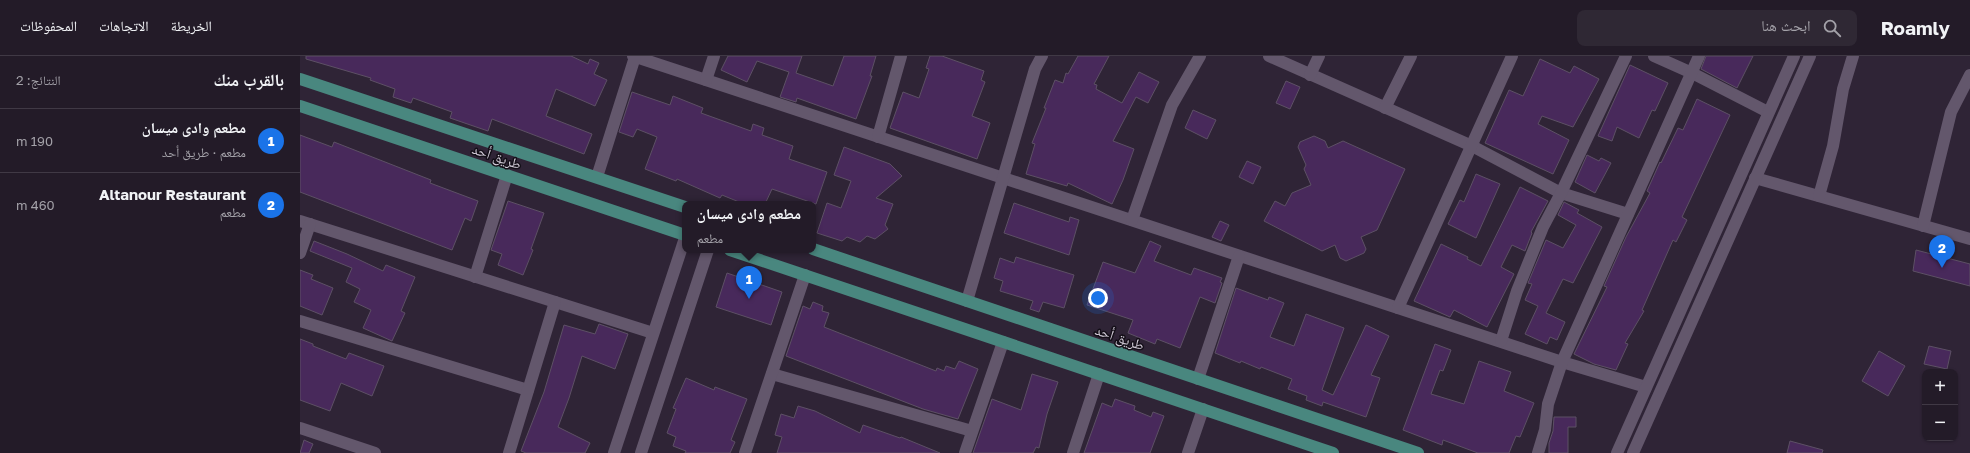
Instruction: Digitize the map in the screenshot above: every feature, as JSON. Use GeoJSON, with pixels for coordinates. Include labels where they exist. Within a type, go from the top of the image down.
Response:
{"type":"FeatureCollection","features":[{"type":"Feature","properties":{"kind":"main road","name":"طريق أحد"},"geometry":{"type":"LineString","coordinates":[[300,79],[682,205]]}},
{"type":"Feature","properties":{"kind":"main road","name":"طريق أحد"},"geometry":{"type":"LineString","coordinates":[[300,106],[682,235]]}},
{"type":"Feature","properties":{"kind":"main road","name":"طريق أحد"},"geometry":{"type":"LineString","coordinates":[[816,251],[1418,453]]}},
{"type":"Feature","properties":{"kind":"main road"},"geometry":{"type":"LineString","coordinates":[[739,253],[1333,453]]}},
{"type":"Feature","properties":{"kind":"street"},"geometry":{"type":"LineString","coordinates":[[596,177],[634,56],[1500,342],[1646,387]]}},
{"type":"Feature","properties":{"kind":"street"},"geometry":{"type":"LineString","coordinates":[[706,80],[714,56]]}},
{"type":"Feature","properties":{"kind":"street"},"geometry":{"type":"LineString","coordinates":[[878,137],[901,56]]}},
{"type":"Feature","properties":{"kind":"street"},"geometry":{"type":"LineString","coordinates":[[967,301],[1035,69],[1042,56]]}},
{"type":"Feature","properties":{"kind":"street"},"geometry":{"type":"LineString","coordinates":[[1132,220],[1172,105],[1200,56]]}},
{"type":"Feature","properties":{"kind":"street"},"geometry":{"type":"LineString","coordinates":[[1269,56],[1472,146],[1561,192],[1628,214]]}},
{"type":"Feature","properties":{"kind":"street"},"geometry":{"type":"LineString","coordinates":[[1310,75],[1319,56]]}},
{"type":"Feature","properties":{"kind":"street"},"geometry":{"type":"LineString","coordinates":[[1386,108],[1411,56]]}},
{"type":"Feature","properties":{"kind":"street"},"geometry":{"type":"LineString","coordinates":[[1398,308],[1512,56]]}},
{"type":"Feature","properties":{"kind":"street"},"geometry":{"type":"LineString","coordinates":[[1500,342],[1517,291],[1540,234],[1626,56]]}},
{"type":"Feature","properties":{"kind":"street"},"geometry":{"type":"LineString","coordinates":[[1654,56],[1692,73],[1768,112]]}},
{"type":"Feature","properties":{"kind":"street"},"geometry":{"type":"LineString","coordinates":[[1538,453],[1544,430],[1548,404],[1562,362],[1699,56]]}},
{"type":"Feature","properties":{"kind":"street"},"geometry":{"type":"LineString","coordinates":[[1617,453],[1794,56]]}},
{"type":"Feature","properties":{"kind":"street"},"geometry":{"type":"LineString","coordinates":[[1633,453],[1810,56]]}},
{"type":"Feature","properties":{"kind":"street"},"geometry":{"type":"LineString","coordinates":[[1819,196],[1833,146],[1843,89],[1853,56]]}},
{"type":"Feature","properties":{"kind":"street"},"geometry":{"type":"LineString","coordinates":[[1923,226],[1951,112],[1970,75]]}},
{"type":"Feature","properties":{"kind":"street"},"geometry":{"type":"LineString","coordinates":[[475,277],[507,175]]}},
{"type":"Feature","properties":{"kind":"street"},"geometry":{"type":"LineString","coordinates":[[1755,178],[1970,239]]}},
{"type":"Feature","properties":{"kind":"street"},"geometry":{"type":"LineString","coordinates":[[300,253],[305,222],[654,333]]}},
{"type":"Feature","properties":{"kind":"street"},"geometry":{"type":"LineString","coordinates":[[614,453],[682,245]]}},
{"type":"Feature","properties":{"kind":"street"},"geometry":{"type":"LineString","coordinates":[[641,453],[707,253]]}},
{"type":"Feature","properties":{"kind":"street"},"geometry":{"type":"LineString","coordinates":[[1198,379],[1239,256]]}},
{"type":"Feature","properties":{"kind":"street"},"geometry":{"type":"LineString","coordinates":[[745,453],[805,275]]}},
{"type":"Feature","properties":{"kind":"street"},"geometry":{"type":"LineString","coordinates":[[508,453],[555,302]]}},
{"type":"Feature","properties":{"kind":"street"},"geometry":{"type":"LineString","coordinates":[[300,321],[528,390]]}},
{"type":"Feature","properties":{"kind":"street"},"geometry":{"type":"LineString","coordinates":[[965,453],[1002,342]]}},
{"type":"Feature","properties":{"kind":"street"},"geometry":{"type":"LineString","coordinates":[[772,374],[972,431]]}},
{"type":"Feature","properties":{"kind":"street"},"geometry":{"type":"LineString","coordinates":[[1073,453],[1099,374]]}},
{"type":"Feature","properties":{"kind":"street"},"geometry":{"type":"LineString","coordinates":[[1188,453],[1203,409]]}},
{"type":"Feature","properties":{"kind":"street"},"geometry":{"type":"LineString","coordinates":[[300,428],[375,453]]}},
{"type":"Feature","properties":{"kind":"building"},"geometry":{"type":"Polygon","coordinates":[[[306,56],[571,56],[588,64],[590,59],[599,63],[594,74],[607,80],[595,106],[556,89],[546,116],[592,134],[584,154],[492,119],[488,131],[450,118],[452,112],[413,98],[411,103],[393,97],[395,89],[370,80],[371,78],[306,59],[306,56]]]}},
{"type":"Feature","properties":{"kind":"building"},"geometry":{"type":"Polygon","coordinates":[[[728,56],[802,56],[796,73],[833,86],[844,56],[876,56],[870,76],[872,76],[856,119],[797,98],[796,102],[780,97],[789,72],[757,61],[747,82],[721,70],[728,56]]]}},
{"type":"Feature","properties":{"kind":"building"},"geometry":{"type":"Polygon","coordinates":[[[930,56],[942,56],[984,71],[981,80],[985,82],[972,116],[990,123],[977,159],[890,128],[903,92],[919,98],[929,69],[926,68],[930,56]]]}},
{"type":"Feature","properties":{"kind":"building"},"geometry":{"type":"Polygon","coordinates":[[[1078,56],[1109,56],[1094,84],[1097,85],[1096,89],[1122,103],[1139,72],[1159,82],[1148,103],[1136,97],[1113,141],[1134,149],[1123,180],[1112,204],[1068,183],[1067,186],[1026,174],[1035,144],[1032,143],[1055,80],[1063,83],[1066,73],[1068,74],[1078,56]]]}},
{"type":"Feature","properties":{"kind":"building"},"geometry":{"type":"Polygon","coordinates":[[[1706,56],[1753,56],[1737,88],[1701,69],[1706,56]]]}},
{"type":"Feature","properties":{"kind":"building"},"geometry":{"type":"Polygon","coordinates":[[[1540,59],[1570,73],[1574,66],[1599,79],[1573,127],[1542,116],[1538,124],[1569,140],[1553,174],[1485,143],[1509,90],[1523,96],[1540,59]]]}},
{"type":"Feature","properties":{"kind":"building"},"geometry":{"type":"Polygon","coordinates":[[[1630,65],[1668,83],[1655,111],[1652,110],[1639,138],[1617,127],[1612,141],[1598,136],[1630,65]]]}},
{"type":"Feature","properties":{"kind":"building"},"geometry":{"type":"Polygon","coordinates":[[[1286,81],[1300,87],[1290,109],[1276,103],[1286,81]]]}},
{"type":"Feature","properties":{"kind":"building"},"geometry":{"type":"Polygon","coordinates":[[[632,92],[670,105],[673,96],[703,108],[701,113],[751,131],[753,124],[764,128],[762,135],[793,146],[789,159],[827,172],[816,204],[816,201],[807,201],[772,189],[766,201],[737,201],[722,195],[720,198],[677,179],[676,181],[645,169],[657,137],[637,129],[633,137],[619,132],[632,92]]]}},
{"type":"Feature","properties":{"kind":"building"},"geometry":{"type":"Polygon","coordinates":[[[1697,99],[1730,115],[1682,217],[1687,220],[1676,242],[1673,240],[1642,310],[1644,311],[1625,343],[1628,344],[1616,370],[1594,364],[1574,354],[1607,287],[1604,286],[1626,237],[1650,193],[1647,191],[1660,162],[1661,163],[1678,128],[1683,130],[1697,99]]]}},
{"type":"Feature","properties":{"kind":"building"},"geometry":{"type":"Polygon","coordinates":[[[1193,110],[1216,120],[1207,139],[1185,128],[1193,110]]]}},
{"type":"Feature","properties":{"kind":"building"},"geometry":{"type":"Polygon","coordinates":[[[300,135],[332,147],[334,142],[431,180],[430,183],[478,201],[471,221],[465,218],[452,250],[300,192],[300,135]]]}},
{"type":"Feature","properties":{"kind":"building"},"geometry":{"type":"Polygon","coordinates":[[[1314,136],[1325,141],[1328,148],[1343,141],[1405,169],[1377,230],[1361,237],[1366,249],[1364,253],[1346,261],[1340,258],[1335,245],[1322,251],[1264,221],[1275,201],[1285,206],[1292,193],[1311,185],[1304,169],[1306,165],[1298,147],[1300,142],[1314,136]]]}},
{"type":"Feature","properties":{"kind":"building"},"geometry":{"type":"Polygon","coordinates":[[[844,147],[890,164],[902,176],[876,198],[893,204],[885,225],[888,229],[875,239],[867,236],[860,242],[847,237],[842,241],[817,233],[827,203],[841,208],[851,181],[834,175],[844,147]]]}},
{"type":"Feature","properties":{"kind":"building"},"geometry":{"type":"Polygon","coordinates":[[[1587,155],[1599,161],[1601,158],[1611,163],[1595,193],[1575,182],[1587,155]]]}},
{"type":"Feature","properties":{"kind":"building"},"geometry":{"type":"Polygon","coordinates":[[[1247,161],[1261,167],[1253,184],[1239,177],[1247,161]]]}},
{"type":"Feature","properties":{"kind":"building"},"geometry":{"type":"Polygon","coordinates":[[[1476,174],[1500,184],[1476,238],[1448,224],[1460,200],[1464,202],[1476,174]]]}},
{"type":"Feature","properties":{"kind":"building"},"geometry":{"type":"Polygon","coordinates":[[[1520,187],[1548,201],[1531,232],[1532,233],[1525,251],[1512,245],[1501,267],[1514,274],[1487,327],[1454,310],[1450,317],[1414,301],[1441,244],[1468,257],[1467,259],[1481,266],[1520,187]]]}},
{"type":"Feature","properties":{"kind":"building"},"geometry":{"type":"Polygon","coordinates":[[[508,201],[544,213],[531,249],[533,250],[523,275],[498,265],[502,254],[491,250],[508,201]]]}},
{"type":"Feature","properties":{"kind":"building"},"geometry":{"type":"Polygon","coordinates":[[[1564,202],[1579,210],[1577,213],[1602,227],[1573,283],[1563,279],[1546,313],[1565,322],[1557,340],[1550,337],[1547,344],[1525,334],[1538,306],[1525,300],[1532,284],[1528,283],[1546,240],[1563,248],[1576,225],[1558,215],[1564,202]]]}},
{"type":"Feature","properties":{"kind":"building"},"geometry":{"type":"Polygon","coordinates":[[[1014,203],[1069,222],[1070,217],[1079,220],[1069,255],[1004,233],[1014,203]]]}},
{"type":"Feature","properties":{"kind":"building"},"geometry":{"type":"Polygon","coordinates":[[[1220,221],[1229,225],[1221,241],[1212,237],[1220,221]]]}},
{"type":"Feature","properties":{"kind":"building"},"geometry":{"type":"Polygon","coordinates":[[[314,241],[347,254],[383,271],[386,265],[415,277],[401,311],[405,313],[392,341],[363,328],[371,310],[354,302],[360,289],[346,282],[352,268],[310,251],[314,241]]]}},
{"type":"Feature","properties":{"kind":"building"},"geometry":{"type":"Polygon","coordinates":[[[1150,241],[1161,246],[1154,261],[1191,275],[1194,268],[1222,278],[1220,282],[1222,283],[1215,303],[1200,297],[1180,348],[1157,339],[1155,344],[1128,333],[1133,320],[1087,305],[1103,262],[1135,273],[1150,241]]]}},
{"type":"Feature","properties":{"kind":"building"},"geometry":{"type":"Polygon","coordinates":[[[1916,250],[1970,264],[1970,286],[1913,271],[1916,250]]]}},
{"type":"Feature","properties":{"kind":"building"},"geometry":{"type":"Polygon","coordinates":[[[1016,257],[1074,275],[1064,308],[1043,302],[1039,312],[1030,309],[1033,301],[1000,291],[1003,281],[994,278],[1000,258],[1014,263],[1016,257]]]}},
{"type":"Feature","properties":{"kind":"building"},"geometry":{"type":"Polygon","coordinates":[[[300,270],[313,275],[311,279],[333,288],[322,315],[300,306],[300,270]]]}},
{"type":"Feature","properties":{"kind":"building"},"geometry":{"type":"Polygon","coordinates":[[[727,273],[782,292],[771,325],[716,307],[727,273]]]}},
{"type":"Feature","properties":{"kind":"building"},"geometry":{"type":"Polygon","coordinates":[[[1236,288],[1268,300],[1269,297],[1284,303],[1270,337],[1294,346],[1306,314],[1344,328],[1322,390],[1333,395],[1366,325],[1389,336],[1371,375],[1380,378],[1366,417],[1323,402],[1322,406],[1306,400],[1307,396],[1288,389],[1292,379],[1261,367],[1260,369],[1241,361],[1240,363],[1215,353],[1236,288]]]}},
{"type":"Feature","properties":{"kind":"building"},"geometry":{"type":"Polygon","coordinates":[[[813,302],[823,306],[822,311],[829,313],[824,327],[936,371],[937,368],[944,371],[946,366],[955,369],[959,361],[978,369],[958,419],[923,409],[786,356],[803,306],[810,309],[813,302]]]}},
{"type":"Feature","properties":{"kind":"building"},"geometry":{"type":"Polygon","coordinates":[[[599,324],[628,334],[615,369],[582,356],[558,427],[590,443],[585,453],[526,453],[521,451],[544,392],[564,325],[595,334],[599,324]]]}},
{"type":"Feature","properties":{"kind":"building"},"geometry":{"type":"Polygon","coordinates":[[[300,339],[313,344],[313,346],[346,359],[349,353],[384,366],[372,396],[341,383],[330,411],[300,400],[300,339]]]}},
{"type":"Feature","properties":{"kind":"building"},"geometry":{"type":"Polygon","coordinates":[[[1435,344],[1451,350],[1443,371],[1440,370],[1431,394],[1464,404],[1479,361],[1511,372],[1504,391],[1534,403],[1520,437],[1516,436],[1509,453],[1478,453],[1443,440],[1442,445],[1403,430],[1435,344]]]}},
{"type":"Feature","properties":{"kind":"building"},"geometry":{"type":"Polygon","coordinates":[[[1929,346],[1951,351],[1947,369],[1924,364],[1929,346]]]}},
{"type":"Feature","properties":{"kind":"building"},"geometry":{"type":"Polygon","coordinates":[[[1879,351],[1905,366],[1888,396],[1862,381],[1879,351]]]}},
{"type":"Feature","properties":{"kind":"building"},"geometry":{"type":"Polygon","coordinates":[[[1032,374],[1058,382],[1047,414],[1039,448],[1036,447],[1033,453],[973,453],[992,399],[1021,410],[1032,374]]]}},
{"type":"Feature","properties":{"kind":"building"},"geometry":{"type":"Polygon","coordinates":[[[686,378],[714,390],[715,387],[747,399],[731,440],[735,442],[730,453],[685,453],[686,451],[673,446],[676,437],[667,433],[676,409],[673,408],[686,378]]]}},
{"type":"Feature","properties":{"kind":"building"},"geometry":{"type":"Polygon","coordinates":[[[1115,399],[1135,406],[1134,410],[1151,417],[1153,412],[1164,416],[1150,453],[1084,453],[1102,403],[1112,407],[1115,399]]]}},
{"type":"Feature","properties":{"kind":"building"},"geometry":{"type":"Polygon","coordinates":[[[798,406],[815,411],[860,433],[863,425],[900,438],[901,437],[940,453],[777,453],[782,437],[775,435],[781,414],[794,418],[798,406]]]}},
{"type":"Feature","properties":{"kind":"building"},"geometry":{"type":"Polygon","coordinates":[[[1554,417],[1576,417],[1576,427],[1568,427],[1568,453],[1549,453],[1549,443],[1553,431],[1554,417]]]}},
{"type":"Feature","properties":{"kind":"building"},"geometry":{"type":"Polygon","coordinates":[[[304,440],[313,444],[309,453],[300,453],[304,440]]]}},
{"type":"Feature","properties":{"kind":"building"},"geometry":{"type":"Polygon","coordinates":[[[1790,441],[1823,450],[1822,453],[1787,453],[1790,441]]]}},
{"type":"Feature","properties":{"kind":"place","name":"Altanour Restaurant"},"geometry":{"type":"Point","coordinates":[1942,268]}},
{"type":"Feature","properties":{"kind":"place","name":"مطعم وادى ميسان"},"geometry":{"type":"Point","coordinates":[749,299]}}]}
